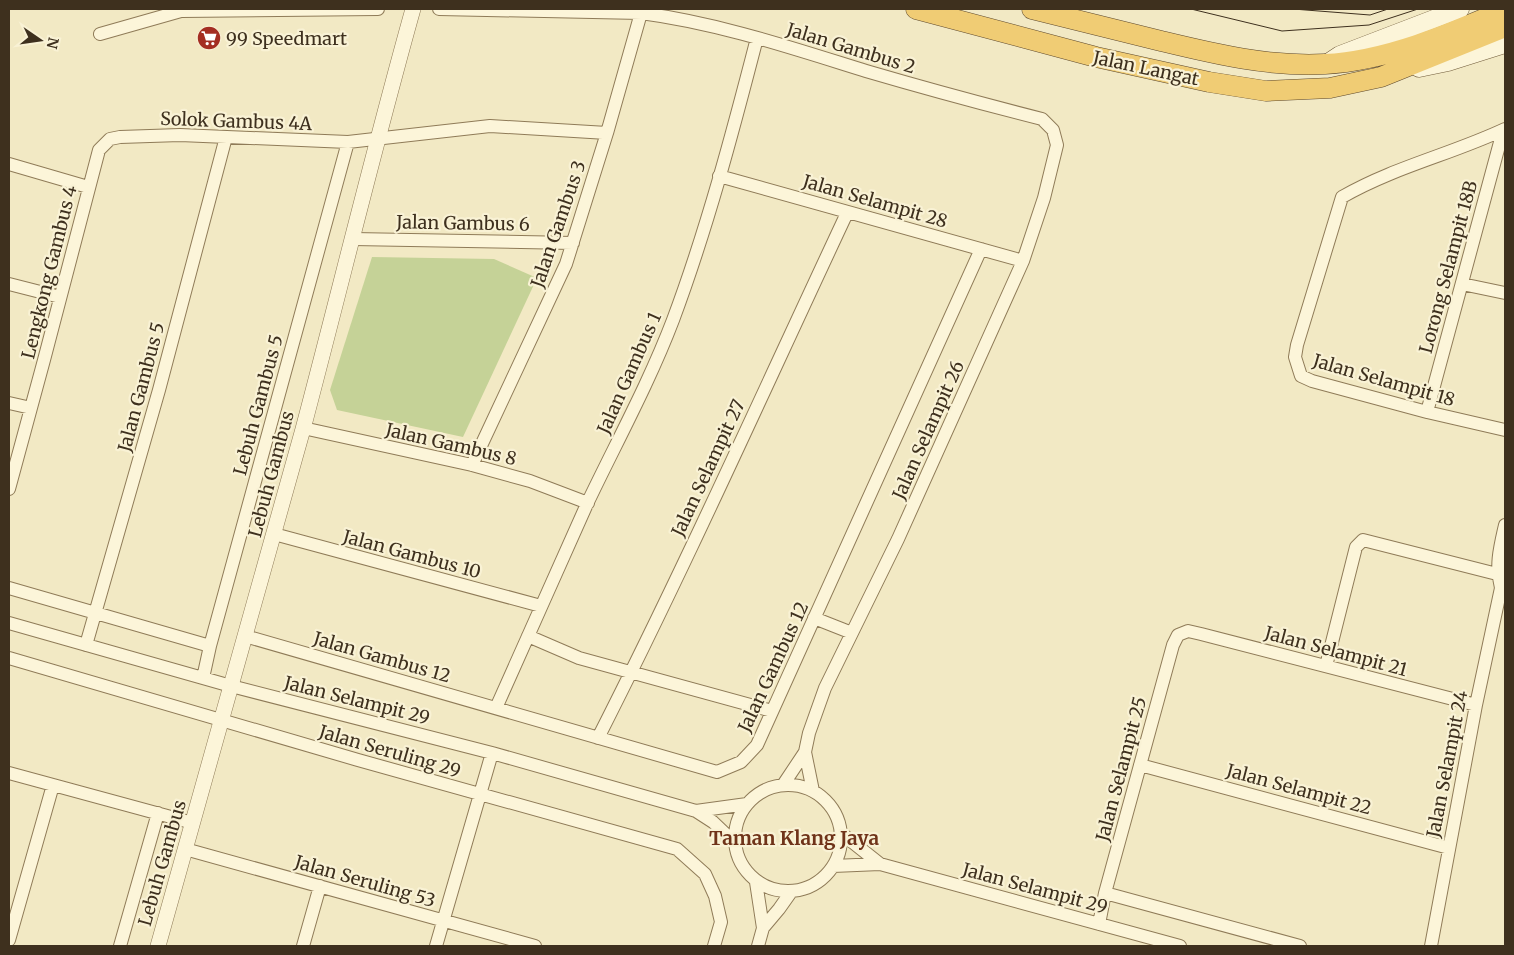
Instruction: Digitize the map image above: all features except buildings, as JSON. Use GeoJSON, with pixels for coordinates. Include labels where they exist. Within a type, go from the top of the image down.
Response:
{"type":"FeatureCollection","features":[{"type":"Feature","properties":{"kind":"highway","name":"Jalan Langat"},"geometry":{"type":"LineString","coordinates":[[916,9],[1096,58],[1209,82],[1266,90],[1330,88],[1381,77],[1505,27]]}},
{"type":"Feature","properties":{"kind":"highway","name":"Jalan Langat"},"geometry":{"type":"LineString","coordinates":[[1032,9],[1229,58],[1279,64],[1326,64],[1376,57],[1454,32],[1505,10]]}},
{"type":"Feature","properties":{"kind":"main road","name":"Jalan Langat"},"geometry":{"type":"LineString","coordinates":[[1326,64],[1340,55],[1460,9]]}},
{"type":"Feature","properties":{"kind":"main road","name":"Jalan Langat"},"geometry":{"type":"LineString","coordinates":[[1381,77],[1448,62],[1505,44]]}},
{"type":"Feature","properties":{"kind":"street"},"geometry":{"type":"LineString","coordinates":[[100,34],[181,12],[378,9]]}},
{"type":"Feature","properties":{"kind":"street","name":"Lebuh Gambus"},"geometry":{"type":"LineString","coordinates":[[158,946],[303,428],[377,140],[413,9]]}},
{"type":"Feature","properties":{"kind":"street","name":"Jalan Gambus 2"},"geometry":{"type":"LineString","coordinates":[[439,9],[641,12],[673,17],[758,38],[907,83],[1042,119]]}},
{"type":"Feature","properties":{"kind":"street","name":"Jalan Gambus 3"},"geometry":{"type":"LineString","coordinates":[[472,464],[560,280],[607,133],[641,12]]}},
{"type":"Feature","properties":{"kind":"street","name":"Jalan Gambus 1"},"geometry":{"type":"LineString","coordinates":[[496,708],[588,503],[652,372],[674,318],[736,119],[758,38]]}},
{"type":"Feature","properties":{"kind":"street","name":"Jalan Selampit 26"},"geometry":{"type":"LineString","coordinates":[[783,785],[805,752],[809,733],[825,688],[898,539],[1023,260],[1044,198],[1057,145],[1054,130],[1042,119]]}},
{"type":"Feature","properties":{"kind":"street","name":"Solok Gambus 4A"},"geometry":{"type":"LineString","coordinates":[[99,150],[110,139],[120,137],[226,137],[348,142],[490,126],[607,133]]}},
{"type":"Feature","properties":{"kind":"street","name":"Jalan Selampit 18"},"geometry":{"type":"LineString","coordinates":[[1504,130],[1410,165],[1365,184],[1342,197],[1295,357],[1301,376],[1312,381],[1427,412],[1505,430]]}},
{"type":"Feature","properties":{"kind":"street","name":"Lorong Selampit 18B"},"geometry":{"type":"LineString","coordinates":[[1427,412],[1504,130]]}},
{"type":"Feature","properties":{"kind":"street","name":"Jalan Gambus 5"},"geometry":{"type":"LineString","coordinates":[[86,645],[159,390],[226,137]]}},
{"type":"Feature","properties":{"kind":"street","name":"Lebuh Gambus 5"},"geometry":{"type":"LineString","coordinates":[[203,678],[210,646],[348,142]]}},
{"type":"Feature","properties":{"kind":"street","name":"Lengkong Gambus 4"},"geometry":{"type":"LineString","coordinates":[[9,489],[99,150]]}},
{"type":"Feature","properties":{"kind":"street"},"geometry":{"type":"LineString","coordinates":[[9,164],[88,186]]}},
{"type":"Feature","properties":{"kind":"street","name":"Jalan Selampit 28"},"geometry":{"type":"LineString","coordinates":[[718,176],[1023,260]]}},
{"type":"Feature","properties":{"kind":"street","name":"Jalan Selampit 27"},"geometry":{"type":"LineString","coordinates":[[598,738],[631,672],[847,213]]}},
{"type":"Feature","properties":{"kind":"street","name":"Jalan Gambus 6"},"geometry":{"type":"LineString","coordinates":[[353,238],[573,243]]}},
{"type":"Feature","properties":{"kind":"street","name":"Jalan Gambus 12"},"geometry":{"type":"LineString","coordinates":[[245,636],[717,772],[741,762],[757,745],[981,249]]}},
{"type":"Feature","properties":{"kind":"street"},"geometry":{"type":"LineString","coordinates":[[9,284],[60,297]]}},
{"type":"Feature","properties":{"kind":"street"},"geometry":{"type":"LineString","coordinates":[[1462,284],[1505,294]]}},
{"type":"Feature","properties":{"kind":"street"},"geometry":{"type":"LineString","coordinates":[[9,403],[31,408]]}},
{"type":"Feature","properties":{"kind":"street","name":"Jalan Gambus 8"},"geometry":{"type":"LineString","coordinates":[[303,428],[472,464],[530,481],[588,503]]}},
{"type":"Feature","properties":{"kind":"street"},"geometry":{"type":"LineString","coordinates":[[1503,588],[1497,574],[1499,550],[1505,525]]}},
{"type":"Feature","properties":{"kind":"street","name":"Jalan Gambus 10"},"geometry":{"type":"LineString","coordinates":[[274,534],[541,606]]}},
{"type":"Feature","properties":{"kind":"street"},"geometry":{"type":"LineString","coordinates":[[1326,666],[1356,547],[1363,540],[1497,574]]}},
{"type":"Feature","properties":{"kind":"street"},"geometry":{"type":"LineString","coordinates":[[9,588],[210,646]]}},
{"type":"Feature","properties":{"kind":"street","name":"Jalan Selampit 24"},"geometry":{"type":"LineString","coordinates":[[1431,946],[1476,705],[1503,588]]}},
{"type":"Feature","properties":{"kind":"street"},"geometry":{"type":"LineString","coordinates":[[814,618],[852,633]]}},
{"type":"Feature","properties":{"kind":"street","name":"Jalan Selampit 29"},"geometry":{"type":"LineString","coordinates":[[9,623],[231,686],[492,753],[696,811],[714,822],[734,842]]}},
{"type":"Feature","properties":{"kind":"street","name":"Jalan Selampit 21"},"geometry":{"type":"LineString","coordinates":[[1188,631],[1476,705]]}},
{"type":"Feature","properties":{"kind":"street","name":"Jalan Selampit 25"},"geometry":{"type":"LineString","coordinates":[[1098,924],[1173,645],[1178,635],[1188,631]]}},
{"type":"Feature","properties":{"kind":"street"},"geometry":{"type":"LineString","coordinates":[[528,636],[579,658],[772,711]]}},
{"type":"Feature","properties":{"kind":"street","name":"Jalan Seruling 29"},"geometry":{"type":"LineString","coordinates":[[9,658],[480,795],[677,849],[705,874],[715,896],[721,922],[714,946]]}},
{"type":"Feature","properties":{"kind":"street","name":"Jalan Selampit 26"},"geometry":{"type":"LineString","coordinates":[[805,752],[813,791]]}},
{"type":"Feature","properties":{"kind":"street"},"geometry":{"type":"LineString","coordinates":[[436,946],[492,753]]}},
{"type":"Feature","properties":{"kind":"street","name":"Jalan Selampit 22"},"geometry":{"type":"LineString","coordinates":[[1140,765],[1449,848]]}},
{"type":"Feature","properties":{"kind":"street"},"geometry":{"type":"LineString","coordinates":[[9,773],[193,822]]}},
{"type":"Feature","properties":{"kind":"street"},"geometry":{"type":"LineString","coordinates":[[9,940],[54,785]]}},
{"type":"Feature","properties":{"kind":"street"},"geometry":{"type":"LineString","coordinates":[[783,785],[798,786],[813,791],[824,799],[832,808],[838,820],[841,833],[840,850],[833,866],[822,879],[807,888],[791,892],[773,890],[756,882],[745,871],[738,857],[734,842],[735,828],[739,815],[747,804],[757,794],[769,788],[783,785]]}},
{"type":"Feature","properties":{"kind":"street","name":"Jalan Selampit 29"},"geometry":{"type":"LineString","coordinates":[[696,811],[747,804]]}},
{"type":"Feature","properties":{"kind":"street"},"geometry":{"type":"LineString","coordinates":[[120,946],[158,813]]}},
{"type":"Feature","properties":{"kind":"street","name":"Jalan Selampit 29"},"geometry":{"type":"LineString","coordinates":[[841,833],[880,864]]}},
{"type":"Feature","properties":{"kind":"street","name":"Jalan Seruling 53"},"geometry":{"type":"LineString","coordinates":[[185,849],[535,946]]}},
{"type":"Feature","properties":{"kind":"street","name":"Jalan Selampit 29"},"geometry":{"type":"LineString","coordinates":[[833,866],[880,864],[1180,946]]}},
{"type":"Feature","properties":{"kind":"street"},"geometry":{"type":"LineString","coordinates":[[756,882],[763,928],[758,946]]}},
{"type":"Feature","properties":{"kind":"street"},"geometry":{"type":"LineString","coordinates":[[303,946],[320,886]]}},
{"type":"Feature","properties":{"kind":"street"},"geometry":{"type":"LineString","coordinates":[[763,928],[791,892]]}},
{"type":"Feature","properties":{"kind":"street","name":"Jalan Selampit 29"},"geometry":{"type":"LineString","coordinates":[[1105,893],[1300,946]]}},
{"type":"Feature","properties":{"kind":"green space"},"geometry":{"type":"Polygon","coordinates":[[[372,257],[494,259],[537,278],[463,437],[337,410],[330,390],[372,257]]]}},
{"type":"Feature","properties":{"kind":"tram line"},"geometry":{"type":"LineString","coordinates":[[1191,9],[1282,31],[1369,25],[1418,9]]}},
{"type":"Feature","properties":{"kind":"tram line"},"geometry":{"type":"LineString","coordinates":[[1293,9],[1370,15],[1388,9]]}},
{"type":"Feature","properties":{"kind":"place","name":"99 Speedmart"},"geometry":{"type":"Point","coordinates":[209,38]}},
{"type":"Feature","properties":{"kind":"district","name":"Taman Klang Jaya"},"geometry":{"type":"Point","coordinates":[794,838]}}]}
